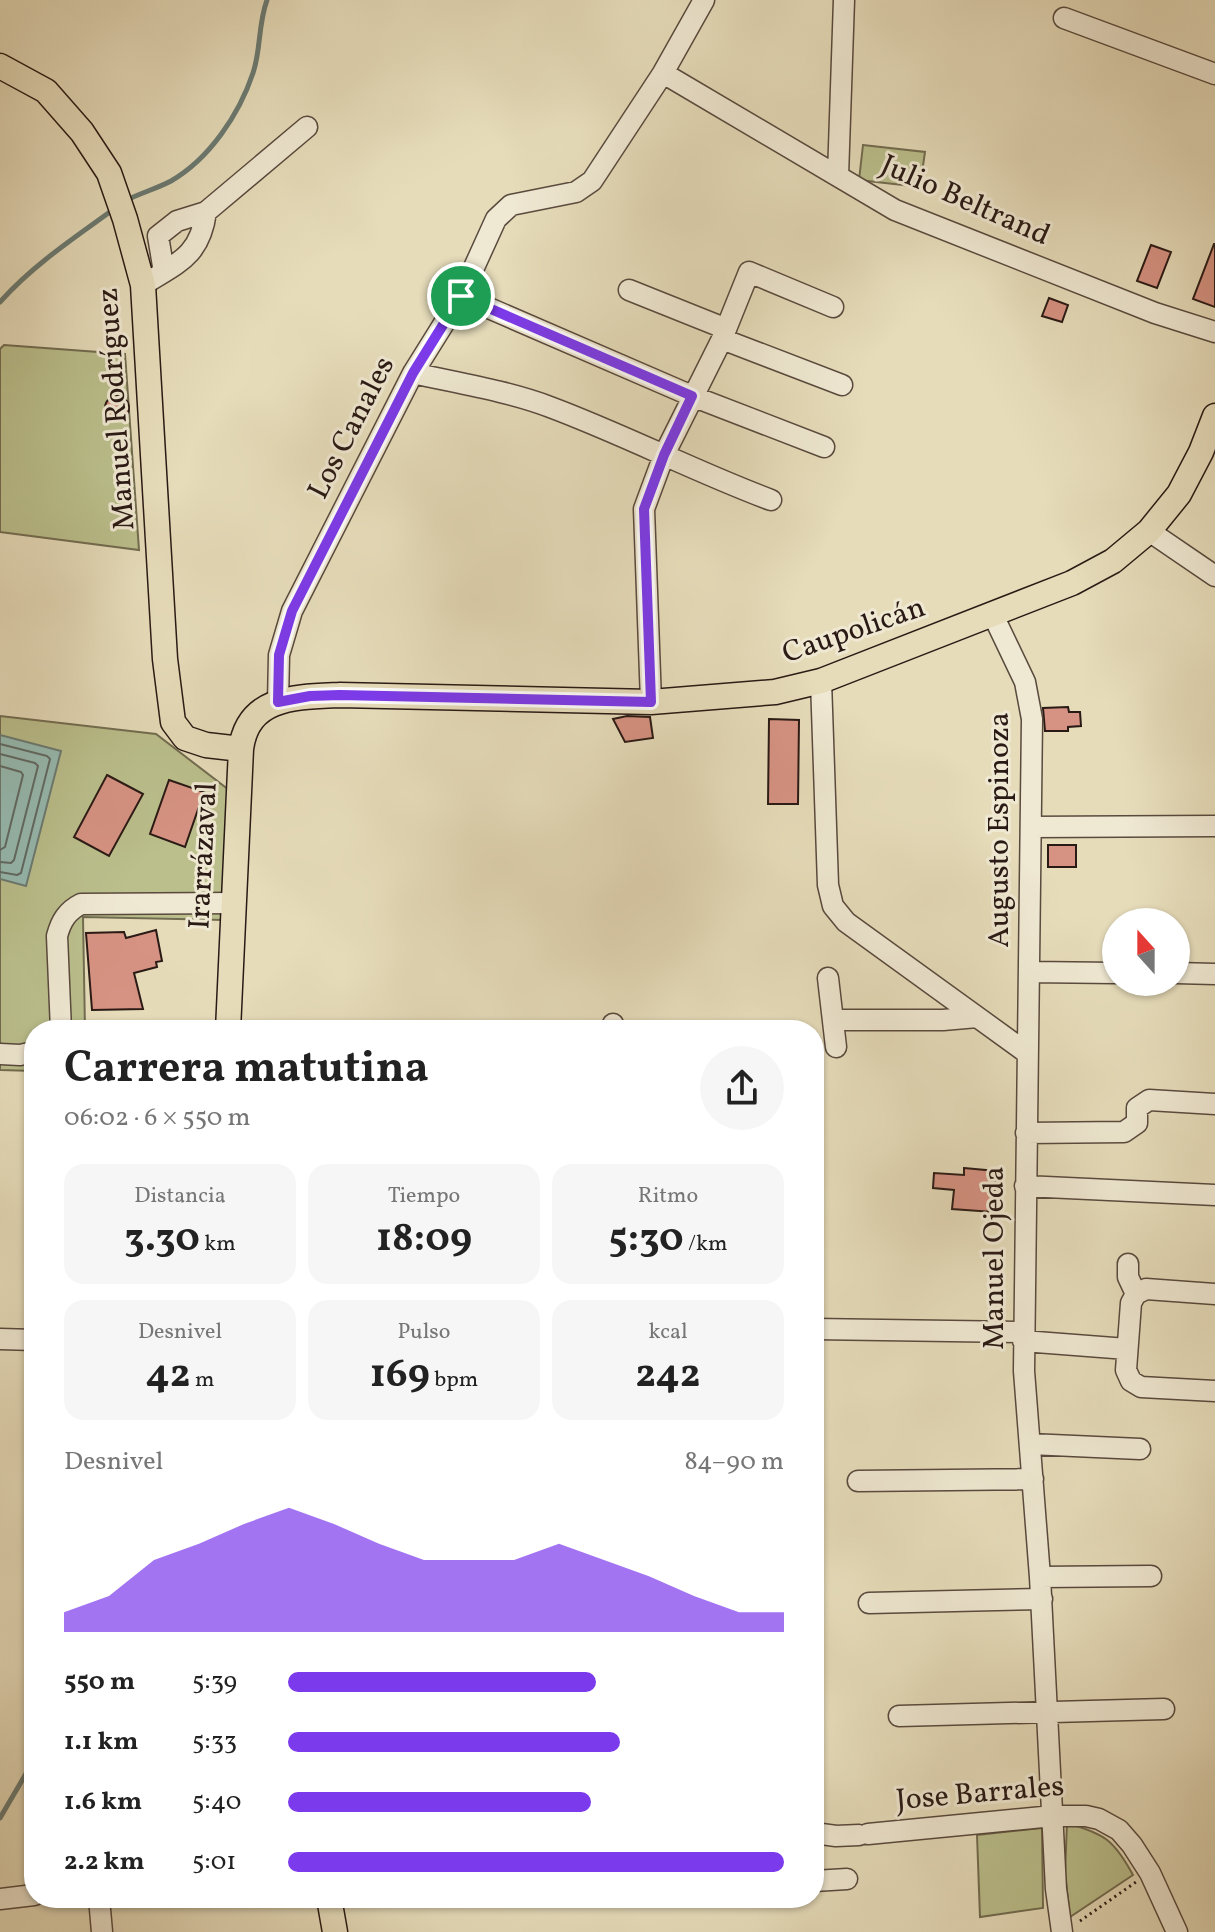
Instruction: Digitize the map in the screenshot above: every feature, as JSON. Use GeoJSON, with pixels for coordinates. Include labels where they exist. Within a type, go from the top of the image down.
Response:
{"type":"FeatureCollection","features":[{"type":"Feature","properties":{"kind":"main road","name":"Manuel Rodríguez"},"geometry":{"type":"LineString","coordinates":[[0,66],[46,91],[82,132],[109,173],[143,285],[165,659],[173,722],[185,738],[206,745],[241,749]]}},
{"type":"Feature","properties":{"kind":"main road","name":"Caupolicán"},"geometry":{"type":"LineString","coordinates":[[278,702],[340,695],[651,702],[775,692],[821,681],[1093,573],[1132,547],[1149,531],[1208,456],[1215,416]]}},
{"type":"Feature","properties":{"kind":"main road","name":"Irarrázaval"},"geometry":{"type":"LineString","coordinates":[[228,1020],[243,736],[250,720],[262,708],[278,702]]}},
{"type":"Feature","properties":{"kind":"main road"},"geometry":{"type":"LineString","coordinates":[[331,1908],[335,1932]]}},
{"type":"Feature","properties":{"kind":"street","name":"Los Canales"},"geometry":{"type":"LineString","coordinates":[[278,702],[279,655],[292,611],[413,373],[461,296],[496,219],[511,205],[576,192],[592,181],[663,73],[704,0]]}},
{"type":"Feature","properties":{"kind":"street"},"geometry":{"type":"LineString","coordinates":[[838,176],[844,0]]}},
{"type":"Feature","properties":{"kind":"street"},"geometry":{"type":"LineString","coordinates":[[1064,18],[1215,74]]}},
{"type":"Feature","properties":{"kind":"street","name":"Julio Beltrand"},"geometry":{"type":"LineString","coordinates":[[663,73],[895,210],[1155,313],[1215,332]]}},
{"type":"Feature","properties":{"kind":"street"},"geometry":{"type":"LineString","coordinates":[[164,272],[158,236],[177,221],[206,212],[307,127]]}},
{"type":"Feature","properties":{"kind":"street"},"geometry":{"type":"LineString","coordinates":[[143,285],[183,262],[203,233],[206,212]]}},
{"type":"Feature","properties":{"kind":"street"},"geometry":{"type":"LineString","coordinates":[[651,702],[644,509],[664,455],[749,272],[833,307]]}},
{"type":"Feature","properties":{"kind":"street"},"geometry":{"type":"LineString","coordinates":[[629,290],[842,385]]}},
{"type":"Feature","properties":{"kind":"street"},"geometry":{"type":"LineString","coordinates":[[461,296],[692,396],[824,447]]}},
{"type":"Feature","properties":{"kind":"street"},"geometry":{"type":"LineString","coordinates":[[413,373],[547,406],[712,478],[771,500]]}},
{"type":"Feature","properties":{"kind":"street"},"geometry":{"type":"LineString","coordinates":[[1149,531],[1215,576]]}},
{"type":"Feature","properties":{"kind":"street","name":"Augusto Espinoza"},"geometry":{"type":"LineString","coordinates":[[993,615],[1025,682],[1031,707],[1027,1053]]}},
{"type":"Feature","properties":{"kind":"street"},"geometry":{"type":"LineString","coordinates":[[821,681],[828,885],[833,906],[846,922],[1027,1053]]}},
{"type":"Feature","properties":{"kind":"street"},"geometry":{"type":"LineString","coordinates":[[1032,827],[1215,826]]}},
{"type":"Feature","properties":{"kind":"street"},"geometry":{"type":"LineString","coordinates":[[61,1020],[57,936],[61,922],[71,908],[81,904],[234,903]]}},
{"type":"Feature","properties":{"kind":"street"},"geometry":{"type":"LineString","coordinates":[[1030,972],[1102,973]]}},
{"type":"Feature","properties":{"kind":"street"},"geometry":{"type":"LineString","coordinates":[[1190,973],[1215,974]]}},
{"type":"Feature","properties":{"kind":"street"},"geometry":{"type":"LineString","coordinates":[[828,978],[836,1047]]}},
{"type":"Feature","properties":{"kind":"street"},"geometry":{"type":"LineString","coordinates":[[833,1020],[977,1017]]}},
{"type":"Feature","properties":{"kind":"street","name":"Manuel Ojeda"},"geometry":{"type":"LineString","coordinates":[[1027,1053],[1023,1337],[1042,1599],[1056,1889],[1069,1928]]}},
{"type":"Feature","properties":{"kind":"street"},"geometry":{"type":"LineString","coordinates":[[0,1054],[24,1054]]}},
{"type":"Feature","properties":{"kind":"street"},"geometry":{"type":"LineString","coordinates":[[1026,1133],[1124,1132],[1137,1123],[1137,1108],[1149,1100],[1215,1104]]}},
{"type":"Feature","properties":{"kind":"street"},"geometry":{"type":"LineString","coordinates":[[1025,1186],[1215,1195]]}},
{"type":"Feature","properties":{"kind":"street"},"geometry":{"type":"LineString","coordinates":[[1128,1264],[1128,1277],[1136,1294]]}},
{"type":"Feature","properties":{"kind":"street"},"geometry":{"type":"LineString","coordinates":[[1215,1294],[1146,1289],[1136,1294],[1131,1303],[1127,1349],[1128,1376],[1136,1385],[1215,1391]]}},
{"type":"Feature","properties":{"kind":"street"},"geometry":{"type":"LineString","coordinates":[[824,1329],[1023,1337],[1127,1349]]}},
{"type":"Feature","properties":{"kind":"street"},"geometry":{"type":"LineString","coordinates":[[0,1339],[24,1340]]}},
{"type":"Feature","properties":{"kind":"street"},"geometry":{"type":"LineString","coordinates":[[1030,1444],[1140,1449]]}},
{"type":"Feature","properties":{"kind":"street"},"geometry":{"type":"LineString","coordinates":[[858,1481],[1033,1479]]}},
{"type":"Feature","properties":{"kind":"street"},"geometry":{"type":"LineString","coordinates":[[1040,1577],[1151,1576]]}},
{"type":"Feature","properties":{"kind":"street"},"geometry":{"type":"LineString","coordinates":[[869,1603],[1042,1599]]}},
{"type":"Feature","properties":{"kind":"street"},"geometry":{"type":"LineString","coordinates":[[899,1716],[1164,1709]]}},
{"type":"Feature","properties":{"kind":"street","name":"Jose Barrales"},"geometry":{"type":"LineString","coordinates":[[824,1834],[836,1836],[1053,1816],[1086,1816],[1111,1825],[1126,1837],[1150,1873],[1177,1932]]}},
{"type":"Feature","properties":{"kind":"street"},"geometry":{"type":"LineString","coordinates":[[824,1880],[847,1879]]}},
{"type":"Feature","properties":{"kind":"street"},"geometry":{"type":"LineString","coordinates":[[0,1899],[24,1896]]}},
{"type":"Feature","properties":{"kind":"street"},"geometry":{"type":"LineString","coordinates":[[100,1908],[102,1932]]}},
{"type":"Feature","properties":{"kind":"path"},"geometry":{"type":"LineString","coordinates":[[1069,1928],[1150,1873]]}},
{"type":"Feature","properties":{"kind":"green space"},"geometry":{"type":"Polygon","coordinates":[[[863,145],[925,152],[920,187],[859,180],[863,145]]]}},
{"type":"Feature","properties":{"kind":"green space"},"geometry":{"type":"Polygon","coordinates":[[[4,345],[125,354],[139,550],[0,532],[0,349],[4,345]]]}},
{"type":"Feature","properties":{"kind":"green space"},"geometry":{"type":"Polygon","coordinates":[[[0,716],[156,734],[229,790],[224,920],[83,917],[85,1020],[24,1020],[24,1071],[0,1070],[0,716]]]}},
{"type":"Feature","properties":{"kind":"green space"},"geometry":{"type":"Polygon","coordinates":[[[1067,1823],[1107,1840],[1133,1875],[1070,1917],[1065,1873],[1067,1823]]]}},
{"type":"Feature","properties":{"kind":"green space"},"geometry":{"type":"Polygon","coordinates":[[[1042,1828],[1043,1908],[980,1917],[977,1835],[1042,1828]]]}},
{"type":"Feature","properties":{"kind":"water"},"geometry":{"type":"Polygon","coordinates":[[[0,735],[61,751],[26,886],[0,879],[0,735]]]}},
{"type":"Feature","properties":{"kind":"building"},"geometry":{"type":"Polygon","coordinates":[[[1215,244],[1215,307],[1193,299],[1215,244]]]}},
{"type":"Feature","properties":{"kind":"building"},"geometry":{"type":"Polygon","coordinates":[[[1151,245],[1171,252],[1157,288],[1137,281],[1151,245]]]}},
{"type":"Feature","properties":{"kind":"building"},"geometry":{"type":"Polygon","coordinates":[[[1049,298],[1068,305],[1062,322],[1042,316],[1049,298]]]}},
{"type":"Feature","properties":{"kind":"building"},"geometry":{"type":"Polygon","coordinates":[[[117,396],[128,403],[129,408],[122,419],[117,420],[106,413],[105,408],[112,397],[117,396]]]}},
{"type":"Feature","properties":{"kind":"building"},"geometry":{"type":"Polygon","coordinates":[[[1068,707],[1069,712],[1080,712],[1081,726],[1068,727],[1068,731],[1045,731],[1043,708],[1068,707]]]}},
{"type":"Feature","properties":{"kind":"building"},"geometry":{"type":"Polygon","coordinates":[[[650,717],[653,738],[625,742],[613,719],[650,717]]]}},
{"type":"Feature","properties":{"kind":"building"},"geometry":{"type":"Polygon","coordinates":[[[769,719],[799,720],[798,804],[768,804],[769,719]]]}},
{"type":"Feature","properties":{"kind":"building"},"geometry":{"type":"Polygon","coordinates":[[[107,775],[143,794],[109,856],[74,837],[107,775]]]}},
{"type":"Feature","properties":{"kind":"building"},"geometry":{"type":"Polygon","coordinates":[[[169,780],[204,792],[185,847],[150,834],[169,780]]]}},
{"type":"Feature","properties":{"kind":"building"},"geometry":{"type":"Polygon","coordinates":[[[1048,845],[1076,845],[1076,867],[1048,867],[1048,845]]]}},
{"type":"Feature","properties":{"kind":"building"},"geometry":{"type":"Polygon","coordinates":[[[156,930],[162,961],[156,962],[157,967],[134,973],[143,1009],[92,1010],[86,933],[124,932],[126,938],[156,930]]]}},
{"type":"Feature","properties":{"kind":"building"},"geometry":{"type":"Polygon","coordinates":[[[964,1168],[996,1171],[993,1212],[952,1209],[954,1190],[933,1188],[934,1173],[964,1175],[964,1168]]]}},
{"type":"Feature","properties":{"kind":"waterway"},"geometry":{"type":"LineString","coordinates":[[125,201],[185,172],[210,148],[231,120],[253,73],[267,0]]}},
{"type":"Feature","properties":{"kind":"waterway"},"geometry":{"type":"LineString","coordinates":[[0,302],[40,264],[114,209]]}},
{"type":"Feature","properties":{"kind":"waterway"},"geometry":{"type":"LineString","coordinates":[[0,1818],[24,1777]]}},
{"type":"Feature","properties":{"kind":"route"},"geometry":{"type":"LineString","coordinates":[[461,296],[692,396],[664,455],[644,509],[651,702],[340,695],[278,702],[279,655],[292,611],[413,373],[461,296]]}}]}
